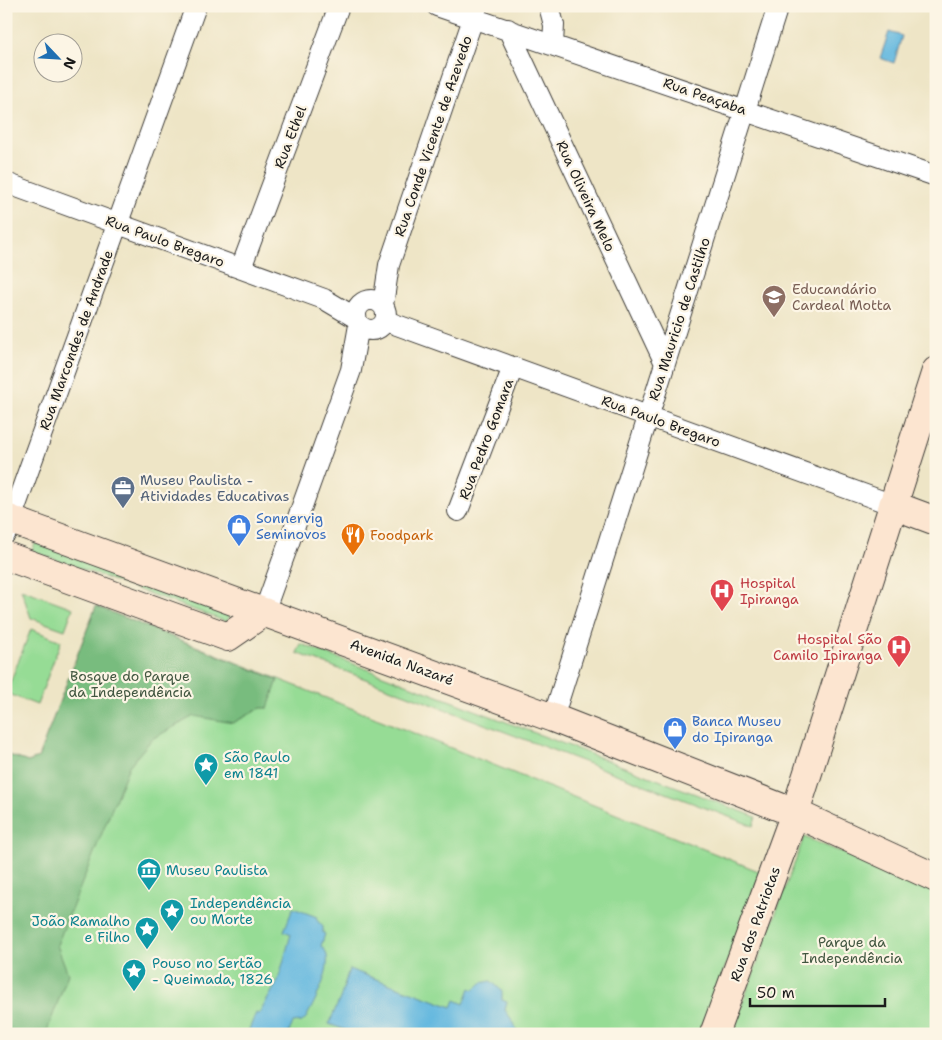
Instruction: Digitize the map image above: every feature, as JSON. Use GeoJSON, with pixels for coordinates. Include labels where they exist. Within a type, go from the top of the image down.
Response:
{"type":"FeatureCollection","features":[{"type":"Feature","properties":{"kind":"main road","name":"Rua dos Patriotas"},"geometry":{"type":"LineString","coordinates":[[714,1034],[795,814],[936,370]]}},
{"type":"Feature","properties":{"kind":"main road","name":"Rua Paulo Bregaro"},"geometry":{"type":"LineString","coordinates":[[893,506],[936,521]]}},
{"type":"Feature","properties":{"kind":"main road","name":"Avenida Nazaré"},"geometry":{"type":"LineString","coordinates":[[8,524],[264,612],[552,718],[795,814],[936,878]]}},
{"type":"Feature","properties":{"kind":"main road"},"geometry":{"type":"LineString","coordinates":[[6,556],[228,637],[264,612]]}},
{"type":"Feature","properties":{"kind":"street","name":"Rua Marcondes de Andrade"},"geometry":{"type":"LineString","coordinates":[[8,524],[196,6]]}},
{"type":"Feature","properties":{"kind":"street","name":"Rua Ethel"},"geometry":{"type":"LineString","coordinates":[[241,268],[339,6]]}},
{"type":"Feature","properties":{"kind":"street","name":"Rua Peaçaba"},"geometry":{"type":"LineString","coordinates":[[437,6],[476,12],[508,29],[936,176]]}},
{"type":"Feature","properties":{"kind":"street"},"geometry":{"type":"LineString","coordinates":[[549,6],[554,25],[553,44]]}},
{"type":"Feature","properties":{"kind":"street","name":"Rua Mauricio de Castilho"},"geometry":{"type":"LineString","coordinates":[[552,718],[778,6]]}},
{"type":"Feature","properties":{"kind":"street","name":"Rua Conde Vicente de Azevedo"},"geometry":{"type":"LineString","coordinates":[[264,612],[389,265],[476,12]]}},
{"type":"Feature","properties":{"kind":"street","name":"Rua Oliveira Melo"},"geometry":{"type":"LineString","coordinates":[[508,29],[665,363]]}},
{"type":"Feature","properties":{"kind":"street","name":"Rua Paulo Bregaro"},"geometry":{"type":"LineString","coordinates":[[6,183],[893,506]]}},
{"type":"Feature","properties":{"kind":"street","name":"Rua Pedro Gomara"},"geometry":{"type":"LineString","coordinates":[[458,511],[513,367]]}},
{"type":"Feature","properties":{"kind":"green space"},"geometry":{"type":"Polygon","coordinates":[[[35,543],[230,614],[227,622],[32,551],[35,543]]]}},
{"type":"Feature","properties":{"kind":"green space"},"geometry":{"type":"Polygon","coordinates":[[[21,589],[73,608],[65,630],[31,618],[21,589]]]}},
{"type":"Feature","properties":{"kind":"green space"},"geometry":{"type":"Polygon","coordinates":[[[96,606],[761,872],[700,1034],[6,1034],[6,754],[28,762],[38,758],[96,606]]]}},
{"type":"Feature","properties":{"kind":"green space","name":"Bosque do Parque da Independência"},"geometry":{"type":"Polygon","coordinates":[[[96,606],[278,680],[268,708],[261,708],[233,723],[194,716],[152,739],[129,766],[57,945],[68,974],[46,1034],[6,1034],[6,754],[28,762],[38,758],[96,606]]]}},
{"type":"Feature","properties":{"kind":"green space"},"geometry":{"type":"Polygon","coordinates":[[[31,629],[61,641],[37,705],[6,693],[31,629]]]}},
{"type":"Feature","properties":{"kind":"green space"},"geometry":{"type":"Polygon","coordinates":[[[301,644],[756,817],[753,826],[297,653],[301,644]]]}},
{"type":"Feature","properties":{"kind":"green space","name":"Parque da Independência"},"geometry":{"type":"Polygon","coordinates":[[[804,837],[936,891],[936,1034],[731,1034],[804,837]]]}},
{"type":"Feature","properties":{"kind":"water"},"geometry":{"type":"Polygon","coordinates":[[[889,32],[902,36],[894,63],[880,58],[889,32]]]}},
{"type":"Feature","properties":{"kind":"water"},"geometry":{"type":"Polygon","coordinates":[[[293,908],[317,917],[316,919],[323,927],[323,933],[325,934],[321,946],[326,952],[327,960],[323,981],[306,1018],[302,1022],[293,1023],[288,1034],[247,1034],[256,1013],[259,1014],[278,981],[291,934],[284,931],[293,908]]]}},
{"type":"Feature","properties":{"kind":"water"},"geometry":{"type":"Polygon","coordinates":[[[349,969],[452,1007],[455,1000],[464,1004],[470,988],[474,990],[481,983],[491,981],[502,991],[502,1000],[507,1002],[505,1010],[514,1023],[518,1034],[356,1034],[329,1024],[341,996],[349,969]]]}},
{"type":"Feature","properties":{"kind":"place","name":"Educandário Cardeal Motta"},"geometry":{"type":"Point","coordinates":[774,318]}},
{"type":"Feature","properties":{"kind":"place","name":"Museu Paulista - Atividades Educativas"},"geometry":{"type":"Point","coordinates":[123,509]}},
{"type":"Feature","properties":{"kind":"place","name":"Sonnervig Seminovos"},"geometry":{"type":"Point","coordinates":[239,547]}},
{"type":"Feature","properties":{"kind":"place","name":"Foodpark"},"geometry":{"type":"Point","coordinates":[353,556]}},
{"type":"Feature","properties":{"kind":"place","name":"Hospital Ipiranga"},"geometry":{"type":"Point","coordinates":[722,612]}},
{"type":"Feature","properties":{"kind":"place","name":"Hospital São Camilo Ipiranga"},"geometry":{"type":"Point","coordinates":[899,668]}},
{"type":"Feature","properties":{"kind":"place","name":"Banca Museu do Ipiranga"},"geometry":{"type":"Point","coordinates":[675,750]}},
{"type":"Feature","properties":{"kind":"place","name":"São Paulo em 1841"},"geometry":{"type":"Point","coordinates":[206,786]}},
{"type":"Feature","properties":{"kind":"place","name":"Museu Paulista"},"geometry":{"type":"Point","coordinates":[149,891]}},
{"type":"Feature","properties":{"kind":"place","name":"Independência ou Morte"},"geometry":{"type":"Point","coordinates":[172,932]}},
{"type":"Feature","properties":{"kind":"place","name":"João Ramalho e Filho"},"geometry":{"type":"Point","coordinates":[147,950]}},
{"type":"Feature","properties":{"kind":"place","name":"Pouso no Sertão - Queimada, 1826"},"geometry":{"type":"Point","coordinates":[134,992]}}]}
